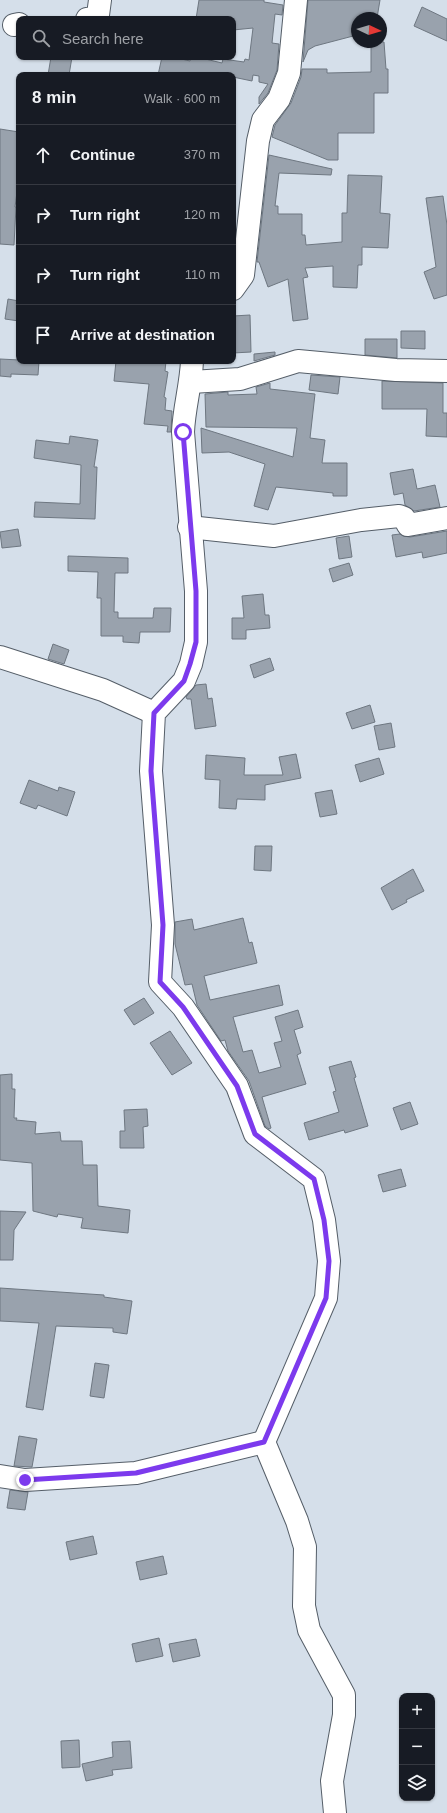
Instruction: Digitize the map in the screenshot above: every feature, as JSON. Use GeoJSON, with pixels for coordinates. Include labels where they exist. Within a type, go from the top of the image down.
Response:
{"type":"FeatureCollection","features":[{"type":"Feature","properties":{"kind":"street"},"geometry":{"type":"LineString","coordinates":[[97,16],[100,0]]}},
{"type":"Feature","properties":{"kind":"street"},"geometry":{"type":"LineString","coordinates":[[236,285],[243,275],[258,141],[263,120],[279,99],[289,73],[296,0]]}},
{"type":"Feature","properties":{"kind":"street"},"geometry":{"type":"LineString","coordinates":[[191,382],[240,379],[298,361],[396,370],[447,371]]}},
{"type":"Feature","properties":{"kind":"street"},"geometry":{"type":"LineString","coordinates":[[192,364],[191,382],[184,411],[183,432],[189,527],[196,591],[196,642],[184,681],[154,713],[151,771],[163,925],[160,982],[183,1007],[237,1086],[255,1134],[314,1179],[324,1220],[329,1261],[326,1298],[264,1442],[297,1521],[305,1547],[304,1606],[309,1630],[344,1695],[344,1715],[332,1782],[335,1813]]}},
{"type":"Feature","properties":{"kind":"street"},"geometry":{"type":"LineString","coordinates":[[189,527],[274,536],[361,520],[399,516],[404,518],[408,525],[447,518]]}},
{"type":"Feature","properties":{"kind":"street"},"geometry":{"type":"LineString","coordinates":[[0,657],[103,690],[154,713]]}},
{"type":"Feature","properties":{"kind":"street"},"geometry":{"type":"LineString","coordinates":[[0,1476],[25,1480],[136,1473],[264,1442]]}},
{"type":"Feature","properties":{"kind":"building"},"geometry":{"type":"Polygon","coordinates":[[[199,0],[264,0],[264,2],[283,5],[282,15],[275,14],[272,43],[279,44],[277,70],[268,93],[259,104],[259,97],[268,84],[259,82],[259,76],[253,75],[252,81],[236,78],[236,72],[159,72],[161,60],[210,60],[222,63],[223,60],[244,62],[245,59],[249,60],[253,28],[236,30],[236,16],[196,16],[199,0]]]}},
{"type":"Feature","properties":{"kind":"building"},"geometry":{"type":"Polygon","coordinates":[[[308,0],[380,0],[378,12],[351,12],[351,37],[315,46],[308,50],[303,62],[308,0]]]}},
{"type":"Feature","properties":{"kind":"building"},"geometry":{"type":"Polygon","coordinates":[[[422,7],[447,19],[447,41],[414,26],[422,7]]]}},
{"type":"Feature","properties":{"kind":"building"},"geometry":{"type":"Polygon","coordinates":[[[371,48],[384,48],[386,69],[388,69],[388,93],[374,93],[374,133],[338,133],[338,160],[328,160],[272,137],[275,125],[291,103],[301,77],[302,69],[327,69],[327,73],[371,72],[371,48]]]}},
{"type":"Feature","properties":{"kind":"building"},"geometry":{"type":"Polygon","coordinates":[[[50,60],[72,60],[70,72],[48,72],[50,60]]]}},
{"type":"Feature","properties":{"kind":"building"},"geometry":{"type":"Polygon","coordinates":[[[0,129],[16,132],[16,207],[14,245],[0,244],[0,129]]]}},
{"type":"Feature","properties":{"kind":"building"},"geometry":{"type":"Polygon","coordinates":[[[269,155],[332,169],[331,175],[279,173],[275,206],[278,206],[278,214],[302,214],[302,235],[305,235],[306,245],[342,242],[342,213],[347,213],[348,175],[382,176],[380,213],[390,214],[388,248],[362,247],[362,265],[358,265],[357,288],[333,287],[333,266],[305,268],[308,277],[303,278],[308,319],[293,321],[288,279],[268,287],[259,262],[257,262],[269,155]]]}},
{"type":"Feature","properties":{"kind":"building"},"geometry":{"type":"Polygon","coordinates":[[[443,196],[447,225],[447,295],[434,299],[424,272],[436,267],[426,198],[443,196]]]}},
{"type":"Feature","properties":{"kind":"building"},"geometry":{"type":"Polygon","coordinates":[[[8,299],[16,300],[16,321],[5,319],[8,299]]]}},
{"type":"Feature","properties":{"kind":"building"},"geometry":{"type":"Polygon","coordinates":[[[250,315],[251,352],[236,353],[236,316],[250,315]]]}},
{"type":"Feature","properties":{"kind":"building"},"geometry":{"type":"Polygon","coordinates":[[[401,331],[425,331],[425,349],[401,348],[401,331]]]}},
{"type":"Feature","properties":{"kind":"building"},"geometry":{"type":"Polygon","coordinates":[[[365,339],[397,339],[397,358],[365,355],[365,339]]]}},
{"type":"Feature","properties":{"kind":"building"},"geometry":{"type":"Polygon","coordinates":[[[275,352],[275,355],[254,361],[254,354],[275,352]]]}},
{"type":"Feature","properties":{"kind":"building"},"geometry":{"type":"Polygon","coordinates":[[[0,359],[16,360],[16,364],[39,364],[38,375],[11,374],[11,377],[0,376],[0,359]]]}},
{"type":"Feature","properties":{"kind":"building"},"geometry":{"type":"Polygon","coordinates":[[[116,364],[166,364],[165,371],[168,372],[164,397],[166,398],[165,410],[172,411],[171,432],[167,432],[168,426],[144,424],[149,384],[114,381],[116,364]]]}},
{"type":"Feature","properties":{"kind":"building"},"geometry":{"type":"Polygon","coordinates":[[[311,375],[340,377],[338,394],[309,390],[311,375]]]}},
{"type":"Feature","properties":{"kind":"building"},"geometry":{"type":"Polygon","coordinates":[[[382,381],[443,383],[443,413],[447,413],[447,437],[426,436],[427,409],[382,409],[382,381]]]}},
{"type":"Feature","properties":{"kind":"building"},"geometry":{"type":"Polygon","coordinates":[[[270,383],[270,389],[315,394],[310,438],[325,440],[322,463],[347,463],[347,496],[333,496],[333,493],[276,487],[268,510],[254,506],[265,464],[229,452],[202,453],[201,428],[293,457],[297,428],[206,427],[205,394],[228,392],[228,395],[257,394],[256,387],[270,383]]]}},
{"type":"Feature","properties":{"kind":"building"},"geometry":{"type":"Polygon","coordinates":[[[70,436],[98,440],[94,467],[97,467],[95,519],[34,517],[35,502],[80,504],[81,465],[34,458],[36,440],[69,444],[70,436]]]}},
{"type":"Feature","properties":{"kind":"building"},"geometry":{"type":"Polygon","coordinates":[[[413,469],[417,489],[435,485],[440,507],[414,511],[405,505],[403,493],[394,495],[390,473],[413,469]]]}},
{"type":"Feature","properties":{"kind":"building"},"geometry":{"type":"Polygon","coordinates":[[[18,529],[21,546],[2,548],[0,532],[18,529]]]}},
{"type":"Feature","properties":{"kind":"building"},"geometry":{"type":"Polygon","coordinates":[[[447,531],[447,553],[423,558],[422,552],[396,557],[392,535],[400,534],[410,537],[447,531]]]}},
{"type":"Feature","properties":{"kind":"building"},"geometry":{"type":"Polygon","coordinates":[[[349,536],[352,557],[339,559],[336,538],[349,536]]]}},
{"type":"Feature","properties":{"kind":"building"},"geometry":{"type":"Polygon","coordinates":[[[68,556],[128,558],[128,573],[115,573],[114,612],[118,612],[118,618],[153,618],[154,608],[171,608],[170,632],[140,632],[139,643],[123,642],[123,636],[101,636],[101,598],[97,598],[98,572],[68,571],[68,556]]]}},
{"type":"Feature","properties":{"kind":"building"},"geometry":{"type":"Polygon","coordinates":[[[349,563],[353,575],[333,582],[329,569],[349,563]]]}},
{"type":"Feature","properties":{"kind":"building"},"geometry":{"type":"Polygon","coordinates":[[[263,594],[265,615],[269,615],[270,628],[246,630],[246,639],[232,639],[232,618],[244,618],[242,596],[263,594]]]}},
{"type":"Feature","properties":{"kind":"building"},"geometry":{"type":"Polygon","coordinates":[[[53,644],[69,650],[64,664],[48,659],[53,644]]]}},
{"type":"Feature","properties":{"kind":"building"},"geometry":{"type":"Polygon","coordinates":[[[270,658],[274,670],[254,678],[250,665],[270,658]]]}},
{"type":"Feature","properties":{"kind":"building"},"geometry":{"type":"Polygon","coordinates":[[[206,684],[208,699],[212,698],[216,726],[195,729],[191,699],[187,699],[186,697],[196,685],[206,684]]]}},
{"type":"Feature","properties":{"kind":"building"},"geometry":{"type":"Polygon","coordinates":[[[370,705],[375,722],[352,729],[346,713],[370,705]]]}},
{"type":"Feature","properties":{"kind":"building"},"geometry":{"type":"Polygon","coordinates":[[[391,723],[395,747],[379,750],[374,726],[391,723]]]}},
{"type":"Feature","properties":{"kind":"building"},"geometry":{"type":"Polygon","coordinates":[[[296,754],[301,778],[265,785],[265,800],[237,799],[236,809],[219,808],[220,780],[205,779],[206,755],[245,758],[244,775],[283,775],[279,757],[296,754]]]}},
{"type":"Feature","properties":{"kind":"building"},"geometry":{"type":"Polygon","coordinates":[[[379,758],[384,774],[360,782],[355,765],[379,758]]]}},
{"type":"Feature","properties":{"kind":"building"},"geometry":{"type":"Polygon","coordinates":[[[29,780],[58,791],[59,787],[75,792],[67,816],[38,805],[36,809],[20,803],[29,780]]]}},
{"type":"Feature","properties":{"kind":"building"},"geometry":{"type":"Polygon","coordinates":[[[332,790],[337,814],[320,817],[315,793],[332,790]]]}},
{"type":"Feature","properties":{"kind":"building"},"geometry":{"type":"Polygon","coordinates":[[[255,846],[272,846],[271,871],[254,870],[255,846]]]}},
{"type":"Feature","properties":{"kind":"building"},"geometry":{"type":"Polygon","coordinates":[[[413,869],[424,891],[406,900],[407,902],[392,910],[381,888],[413,869]]]}},
{"type":"Feature","properties":{"kind":"building"},"geometry":{"type":"Polygon","coordinates":[[[243,918],[249,943],[252,942],[257,963],[204,976],[210,1000],[279,985],[283,1005],[233,1017],[243,1052],[252,1050],[259,1073],[281,1067],[274,1043],[282,1041],[275,1017],[298,1010],[303,1027],[294,1030],[301,1053],[297,1055],[306,1084],[262,1097],[271,1128],[269,1129],[265,1126],[249,1081],[228,1051],[225,1040],[221,1041],[197,1005],[192,984],[185,985],[175,944],[175,922],[192,919],[194,930],[243,918]]]}},
{"type":"Feature","properties":{"kind":"building"},"geometry":{"type":"Polygon","coordinates":[[[144,998],[154,1013],[134,1025],[124,1010],[144,998]]]}},
{"type":"Feature","properties":{"kind":"building"},"geometry":{"type":"Polygon","coordinates":[[[170,1031],[192,1063],[172,1075],[150,1043],[170,1031]]]}},
{"type":"Feature","properties":{"kind":"building"},"geometry":{"type":"Polygon","coordinates":[[[351,1061],[356,1077],[354,1078],[368,1126],[345,1133],[344,1130],[309,1140],[304,1123],[339,1112],[333,1092],[336,1091],[329,1067],[351,1061]]]}},
{"type":"Feature","properties":{"kind":"building"},"geometry":{"type":"Polygon","coordinates":[[[12,1074],[12,1089],[15,1089],[14,1118],[17,1118],[16,1120],[36,1122],[35,1134],[60,1132],[61,1141],[82,1141],[83,1165],[97,1165],[98,1206],[130,1210],[128,1233],[81,1228],[83,1218],[58,1214],[57,1217],[33,1211],[32,1163],[0,1160],[0,1075],[12,1074]]]}},
{"type":"Feature","properties":{"kind":"building"},"geometry":{"type":"Polygon","coordinates":[[[410,1102],[418,1124],[401,1130],[393,1108],[410,1102]]]}},
{"type":"Feature","properties":{"kind":"building"},"geometry":{"type":"Polygon","coordinates":[[[147,1109],[148,1126],[143,1127],[144,1148],[120,1148],[120,1131],[125,1131],[124,1110],[147,1109]]]}},
{"type":"Feature","properties":{"kind":"building"},"geometry":{"type":"Polygon","coordinates":[[[401,1169],[406,1186],[383,1192],[378,1175],[401,1169]]]}},
{"type":"Feature","properties":{"kind":"building"},"geometry":{"type":"Polygon","coordinates":[[[0,1211],[26,1212],[14,1230],[13,1260],[0,1260],[0,1211]]]}},
{"type":"Feature","properties":{"kind":"building"},"geometry":{"type":"Polygon","coordinates":[[[0,1288],[104,1295],[104,1297],[132,1301],[127,1334],[113,1332],[113,1328],[56,1326],[43,1410],[26,1407],[39,1323],[0,1321],[0,1288]]]}},
{"type":"Feature","properties":{"kind":"building"},"geometry":{"type":"Polygon","coordinates":[[[95,1363],[109,1365],[104,1398],[90,1396],[95,1363]]]}},
{"type":"Feature","properties":{"kind":"building"},"geometry":{"type":"Polygon","coordinates":[[[19,1436],[37,1439],[32,1467],[14,1466],[19,1436]]]}},
{"type":"Feature","properties":{"kind":"building"},"geometry":{"type":"Polygon","coordinates":[[[10,1490],[28,1492],[25,1510],[7,1508],[10,1490]]]}},
{"type":"Feature","properties":{"kind":"building"},"geometry":{"type":"Polygon","coordinates":[[[93,1536],[97,1554],[70,1560],[66,1542],[93,1536]]]}},
{"type":"Feature","properties":{"kind":"building"},"geometry":{"type":"Polygon","coordinates":[[[163,1556],[167,1574],[140,1580],[136,1562],[163,1556]]]}},
{"type":"Feature","properties":{"kind":"building"},"geometry":{"type":"Polygon","coordinates":[[[159,1638],[163,1656],[136,1662],[132,1644],[159,1638]]]}},
{"type":"Feature","properties":{"kind":"building"},"geometry":{"type":"Polygon","coordinates":[[[196,1639],[200,1656],[173,1662],[169,1644],[196,1639]]]}},
{"type":"Feature","properties":{"kind":"building"},"geometry":{"type":"Polygon","coordinates":[[[79,1740],[80,1767],[62,1768],[61,1741],[79,1740]]]}},
{"type":"Feature","properties":{"kind":"building"},"geometry":{"type":"Polygon","coordinates":[[[130,1741],[132,1768],[112,1770],[113,1775],[86,1781],[82,1764],[113,1757],[112,1742],[130,1741]]]}},
{"type":"Feature","properties":{"kind":"route"},"geometry":{"type":"LineString","coordinates":[[25,1480],[136,1473],[264,1442],[326,1298],[329,1261],[324,1220],[314,1179],[255,1134],[237,1086],[183,1007],[160,982],[163,925],[151,771],[154,713],[184,681],[196,642],[196,591],[189,527],[183,432]]}}]}
